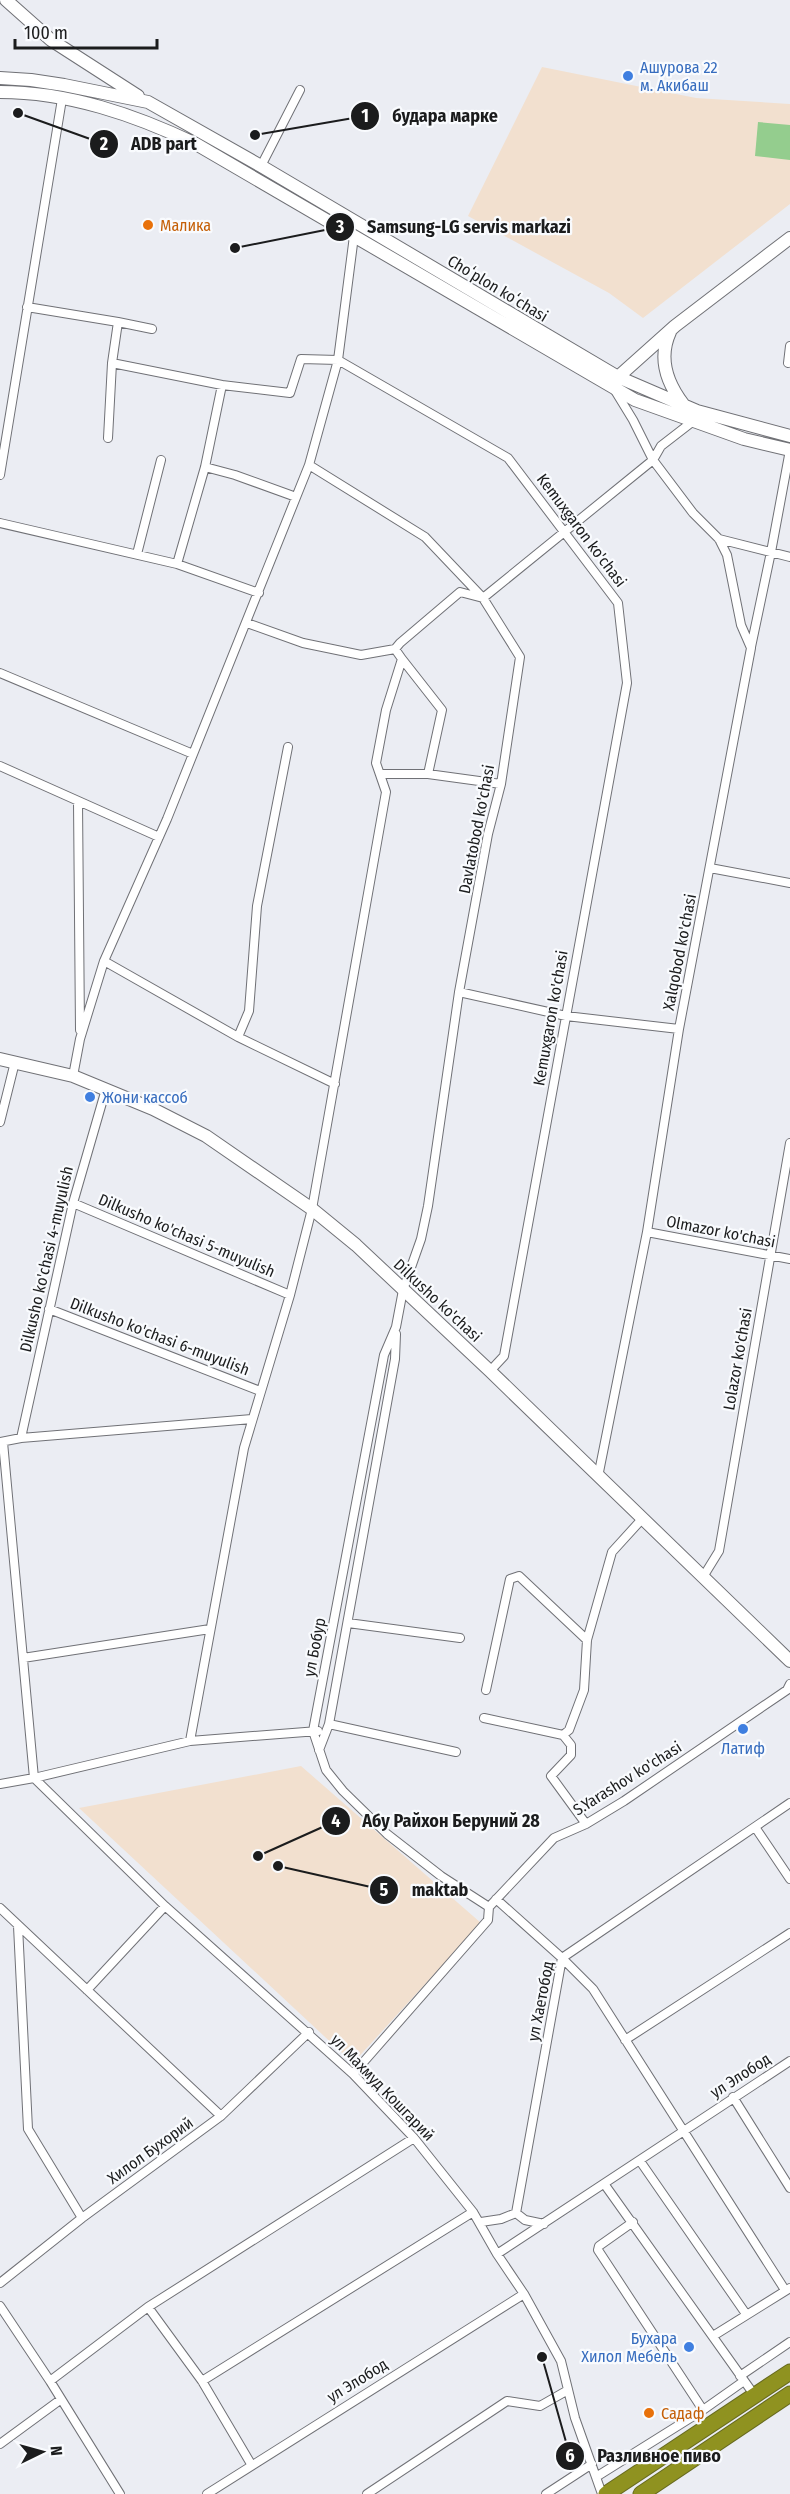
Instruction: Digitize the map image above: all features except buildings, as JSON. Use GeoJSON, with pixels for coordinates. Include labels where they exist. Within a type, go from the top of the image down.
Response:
{"type":"FeatureCollection","features":[{"type":"Feature","properties":{"kind":"highway"},"geometry":{"type":"LineString","coordinates":[[604,2494],[790,2372]]}},
{"type":"Feature","properties":{"kind":"highway"},"geometry":{"type":"LineString","coordinates":[[641,2494],[790,2394]]}},
{"type":"Feature","properties":{"kind":"main road"},"geometry":{"type":"LineString","coordinates":[[6,0],[51,40],[148,102]]}},
{"type":"Feature","properties":{"kind":"main road","name":"Choʻplon koʻchasi"},"geometry":{"type":"LineString","coordinates":[[0,78],[64,85],[148,102],[261,166],[616,383],[640,403],[744,439],[790,450]]}},
{"type":"Feature","properties":{"kind":"main road","name":"Choʻplon koʻchasi"},"geometry":{"type":"LineString","coordinates":[[0,92],[62,99],[118,111],[151,123],[196,144],[354,236],[616,383],[790,436]]}},
{"type":"Feature","properties":{"kind":"main road"},"geometry":{"type":"LineString","coordinates":[[616,383],[671,330],[790,237]]}},
{"type":"Feature","properties":{"kind":"main road"},"geometry":{"type":"LineString","coordinates":[[671,330],[664,348],[665,370],[672,390],[683,405]]}},
{"type":"Feature","properties":{"kind":"main road","name":"Dilkusho ko'chasi"},"geometry":{"type":"LineString","coordinates":[[0,1059],[73,1076],[153,1109],[206,1136],[312,1209],[357,1245],[790,1661]]}},
{"type":"Feature","properties":{"kind":"street"},"geometry":{"type":"LineString","coordinates":[[261,166],[300,90]]}},
{"type":"Feature","properties":{"kind":"street"},"geometry":{"type":"LineString","coordinates":[[0,475],[62,99]]}},
{"type":"Feature","properties":{"kind":"street"},"geometry":{"type":"LineString","coordinates":[[73,1076],[80,1039],[104,961],[159,837],[309,465],[338,360],[354,236]]}},
{"type":"Feature","properties":{"kind":"street"},"geometry":{"type":"LineString","coordinates":[[27,306],[152,329]]}},
{"type":"Feature","properties":{"kind":"street"},"geometry":{"type":"LineString","coordinates":[[108,438],[112,363],[118,322]]}},
{"type":"Feature","properties":{"kind":"street"},"geometry":{"type":"LineString","coordinates":[[788,363],[790,346]]}},
{"type":"Feature","properties":{"kind":"street","name":"Kemuxgaron ko'chasi"},"geometry":{"type":"LineString","coordinates":[[112,363],[222,384],[290,393],[301,359],[338,360],[508,458],[618,603],[627,683],[504,1356],[490,1371]]}},
{"type":"Feature","properties":{"kind":"street","name":"Xalqobod ko'chasi"},"geometry":{"type":"LineString","coordinates":[[598,1477],[647,1232],[680,1029],[750,648],[741,625],[727,555],[719,539],[693,513],[653,460],[616,383]]}},
{"type":"Feature","properties":{"kind":"street"},"geometry":{"type":"LineString","coordinates":[[177,564],[205,467],[222,384]]}},
{"type":"Feature","properties":{"kind":"street"},"geometry":{"type":"LineString","coordinates":[[247,623],[303,642],[361,655],[395,649],[460,592],[483,598],[653,460],[661,446],[692,422]]}},
{"type":"Feature","properties":{"kind":"street"},"geometry":{"type":"LineString","coordinates":[[750,648],[790,450]]}},
{"type":"Feature","properties":{"kind":"street"},"geometry":{"type":"LineString","coordinates":[[137,554],[161,460]]}},
{"type":"Feature","properties":{"kind":"street","name":"Davlatobod ko'chasi"},"geometry":{"type":"LineString","coordinates":[[309,465],[425,537],[483,598],[520,657],[501,784],[488,834],[459,992],[429,1206],[421,1239],[403,1290]]}},
{"type":"Feature","properties":{"kind":"street"},"geometry":{"type":"LineString","coordinates":[[205,467],[296,497]]}},
{"type":"Feature","properties":{"kind":"street"},"geometry":{"type":"LineString","coordinates":[[0,523],[177,564],[259,593]]}},
{"type":"Feature","properties":{"kind":"street"},"geometry":{"type":"LineString","coordinates":[[719,539],[790,557]]}},
{"type":"Feature","properties":{"kind":"street"},"geometry":{"type":"LineString","coordinates":[[395,649],[442,710],[428,774]]}},
{"type":"Feature","properties":{"kind":"street"},"geometry":{"type":"LineString","coordinates":[[190,1741],[244,1448],[290,1295],[312,1209],[386,792],[376,763],[386,710],[402,659]]}},
{"type":"Feature","properties":{"kind":"street"},"geometry":{"type":"LineString","coordinates":[[0,673],[193,754]]}},
{"type":"Feature","properties":{"kind":"street"},"geometry":{"type":"LineString","coordinates":[[238,1037],[249,1011],[257,906],[288,747]]}},
{"type":"Feature","properties":{"kind":"street"},"geometry":{"type":"LineString","coordinates":[[0,766],[159,837]]}},
{"type":"Feature","properties":{"kind":"street"},"geometry":{"type":"LineString","coordinates":[[380,774],[428,774],[501,784]]}},
{"type":"Feature","properties":{"kind":"street"},"geometry":{"type":"LineString","coordinates":[[78,802],[80,1039]]}},
{"type":"Feature","properties":{"kind":"street"},"geometry":{"type":"LineString","coordinates":[[710,868],[790,883]]}},
{"type":"Feature","properties":{"kind":"street"},"geometry":{"type":"LineString","coordinates":[[104,961],[238,1037],[335,1084]]}},
{"type":"Feature","properties":{"kind":"street"},"geometry":{"type":"LineString","coordinates":[[459,992],[566,1016],[680,1029]]}},
{"type":"Feature","properties":{"kind":"street"},"geometry":{"type":"LineString","coordinates":[[0,1122],[15,1062]]}},
{"type":"Feature","properties":{"kind":"street","name":"Dilkusho ko'chasi 4-muyulish"},"geometry":{"type":"LineString","coordinates":[[21,1438],[73,1203],[106,1089]]}},
{"type":"Feature","properties":{"kind":"street","name":"Lolazor ko'chasi"},"geometry":{"type":"LineString","coordinates":[[703,1577],[719,1551],[790,1143]]}},
{"type":"Feature","properties":{"kind":"street","name":"Dilkusho ko'chasi 5-muyulish"},"geometry":{"type":"LineString","coordinates":[[73,1203],[290,1295]]}},
{"type":"Feature","properties":{"kind":"street","name":"Olmazor ko'chasi"},"geometry":{"type":"LineString","coordinates":[[647,1232],[790,1260]]}},
{"type":"Feature","properties":{"kind":"street","name":"ул Бобур"},"geometry":{"type":"LineString","coordinates":[[313,1731],[384,1355],[396,1327],[403,1290]]}},
{"type":"Feature","properties":{"kind":"street","name":"Dilkusho ko'chasi 6-muyulish"},"geometry":{"type":"LineString","coordinates":[[49,1309],[260,1391]]}},
{"type":"Feature","properties":{"kind":"street"},"geometry":{"type":"LineString","coordinates":[[319,1750],[328,1727],[348,1623],[395,1359],[396,1327]]}},
{"type":"Feature","properties":{"kind":"street"},"geometry":{"type":"LineString","coordinates":[[34,1778],[2,1442],[21,1438],[252,1419]]}},
{"type":"Feature","properties":{"kind":"street"},"geometry":{"type":"LineString","coordinates":[[563,1736],[569,1730],[584,1690],[587,1640],[612,1552],[642,1520]]}},
{"type":"Feature","properties":{"kind":"street"},"geometry":{"type":"LineString","coordinates":[[486,1690],[510,1579],[519,1576],[587,1640]]}},
{"type":"Feature","properties":{"kind":"street"},"geometry":{"type":"LineString","coordinates":[[348,1623],[460,1638]]}},
{"type":"Feature","properties":{"kind":"street"},"geometry":{"type":"LineString","coordinates":[[23,1658],[210,1629]]}},
{"type":"Feature","properties":{"kind":"street","name":"S.Yarashov ko'chasi"},"geometry":{"type":"LineString","coordinates":[[353,2074],[488,1920],[489,1907],[554,1838],[586,1824],[725,1733],[787,1690],[790,1684]]}},
{"type":"Feature","properties":{"kind":"street"},"geometry":{"type":"LineString","coordinates":[[484,1718],[563,1736],[571,1745],[571,1755],[551,1776],[586,1824]]}},
{"type":"Feature","properties":{"kind":"street"},"geometry":{"type":"LineString","coordinates":[[0,1784],[190,1741],[313,1731],[328,1727],[456,1752]]}},
{"type":"Feature","properties":{"kind":"street"},"geometry":{"type":"LineString","coordinates":[[313,1731],[326,1770],[343,1791],[387,1834],[441,1875],[489,1907]]}},
{"type":"Feature","properties":{"kind":"street","name":"ул Махмуд Кошгарий"},"geometry":{"type":"LineString","coordinates":[[34,1778],[165,1906],[309,2032],[353,2074],[414,2138],[481,2222],[497,2254],[524,2294],[561,2361],[575,2418],[604,2494]]}},
{"type":"Feature","properties":{"kind":"street","name":"ул Хаетобод"},"geometry":{"type":"LineString","coordinates":[[516,2213],[562,1958],[790,1803]]}},
{"type":"Feature","properties":{"kind":"street"},"geometry":{"type":"LineString","coordinates":[[755,1827],[790,1879]]}},
{"type":"Feature","properties":{"kind":"street"},"geometry":{"type":"LineString","coordinates":[[496,1899],[593,1989],[685,2130],[737,2218],[788,2289],[713,2336]]}},
{"type":"Feature","properties":{"kind":"street"},"geometry":{"type":"LineString","coordinates":[[87,1990],[165,1906]]}},
{"type":"Feature","properties":{"kind":"street"},"geometry":{"type":"LineString","coordinates":[[0,1908],[222,2116]]}},
{"type":"Feature","properties":{"kind":"street"},"geometry":{"type":"LineString","coordinates":[[18,1926],[28,2128],[82,2218]]}},
{"type":"Feature","properties":{"kind":"street"},"geometry":{"type":"LineString","coordinates":[[625,2040],[790,1934]]}},
{"type":"Feature","properties":{"kind":"street","name":"Хилол Бухорий"},"geometry":{"type":"LineString","coordinates":[[0,2283],[82,2218],[222,2116],[309,2032]]}},
{"type":"Feature","properties":{"kind":"street","name":"ул Элобод"},"geometry":{"type":"LineString","coordinates":[[497,2254],[790,2061]]}},
{"type":"Feature","properties":{"kind":"street"},"geometry":{"type":"LineString","coordinates":[[733,2097],[790,2187]]}},
{"type":"Feature","properties":{"kind":"street"},"geometry":{"type":"LineString","coordinates":[[50,2381],[148,2307],[414,2138]]}},
{"type":"Feature","properties":{"kind":"street"},"geometry":{"type":"LineString","coordinates":[[640,2161],[746,2314]]}},
{"type":"Feature","properties":{"kind":"street"},"geometry":{"type":"LineString","coordinates":[[605,2185],[755,2396]]}},
{"type":"Feature","properties":{"kind":"street"},"geometry":{"type":"LineString","coordinates":[[202,2381],[473,2212]]}},
{"type":"Feature","properties":{"kind":"street"},"geometry":{"type":"LineString","coordinates":[[481,2222],[501,2219],[516,2213],[525,2220],[544,2224]]}},
{"type":"Feature","properties":{"kind":"street"},"geometry":{"type":"LineString","coordinates":[[633,2222],[599,2246],[598,2250],[703,2410]]}},
{"type":"Feature","properties":{"kind":"street","name":"ул Элобод"},"geometry":{"type":"LineString","coordinates":[[207,2494],[251,2464],[524,2294]]}},
{"type":"Feature","properties":{"kind":"street"},"geometry":{"type":"LineString","coordinates":[[0,2306],[120,2494]]}},
{"type":"Feature","properties":{"kind":"street"},"geometry":{"type":"LineString","coordinates":[[148,2307],[202,2381],[251,2464]]}},
{"type":"Feature","properties":{"kind":"street"},"geometry":{"type":"LineString","coordinates":[[596,2477],[703,2410],[790,2342]]}},
{"type":"Feature","properties":{"kind":"street"},"geometry":{"type":"LineString","coordinates":[[367,2494],[507,2401],[540,2406],[568,2390]]}},
{"type":"Feature","properties":{"kind":"street"},"geometry":{"type":"LineString","coordinates":[[0,2444],[60,2400]]}},
{"type":"Feature","properties":{"kind":"street"},"geometry":{"type":"LineString","coordinates":[[546,2494],[592,2464]]}},
{"type":"Feature","properties":{"kind":"shaded area"},"geometry":{"type":"Polygon","coordinates":[[[542,67],[696,98],[790,104],[790,204],[643,318],[609,293],[468,216],[542,67]]]}},
{"type":"Feature","properties":{"kind":"shaded area"},"geometry":{"type":"Polygon","coordinates":[[[301,1766],[481,1923],[353,2063],[79,1808],[301,1766]]]}},
{"type":"Feature","properties":{"kind":"green space"},"geometry":{"type":"Polygon","coordinates":[[[758,122],[790,125],[790,160],[755,156],[758,122]]]}},
{"type":"Feature","properties":{"kind":"place","name":"Ашурова 22 м. Акибаш"},"geometry":{"type":"Point","coordinates":[628,76]}},
{"type":"Feature","properties":{"kind":"place","name":"ADB part"},"geometry":{"type":"Point","coordinates":[18,113]}},
{"type":"Feature","properties":{"kind":"place","name":"будара марке"},"geometry":{"type":"Point","coordinates":[255,135]}},
{"type":"Feature","properties":{"kind":"place","name":"Малика"},"geometry":{"type":"Point","coordinates":[148,225]}},
{"type":"Feature","properties":{"kind":"place","name":"Samsung-LG servis markazi"},"geometry":{"type":"Point","coordinates":[235,248]}},
{"type":"Feature","properties":{"kind":"place","name":"Жони кассоб"},"geometry":{"type":"Point","coordinates":[90,1097]}},
{"type":"Feature","properties":{"kind":"place","name":"Латиф"},"geometry":{"type":"Point","coordinates":[743,1729]}},
{"type":"Feature","properties":{"kind":"place","name":"Абу Райхон Беруний 28"},"geometry":{"type":"Point","coordinates":[258,1856]}},
{"type":"Feature","properties":{"kind":"place","name":"maktab"},"geometry":{"type":"Point","coordinates":[278,1866]}},
{"type":"Feature","properties":{"kind":"place","name":"Бухара Хилол Мебель"},"geometry":{"type":"Point","coordinates":[689,2347]}},
{"type":"Feature","properties":{"kind":"place","name":"Разливное пиво"},"geometry":{"type":"Point","coordinates":[542,2357]}},
{"type":"Feature","properties":{"kind":"place","name":"Садаф"},"geometry":{"type":"Point","coordinates":[649,2413]}}]}
